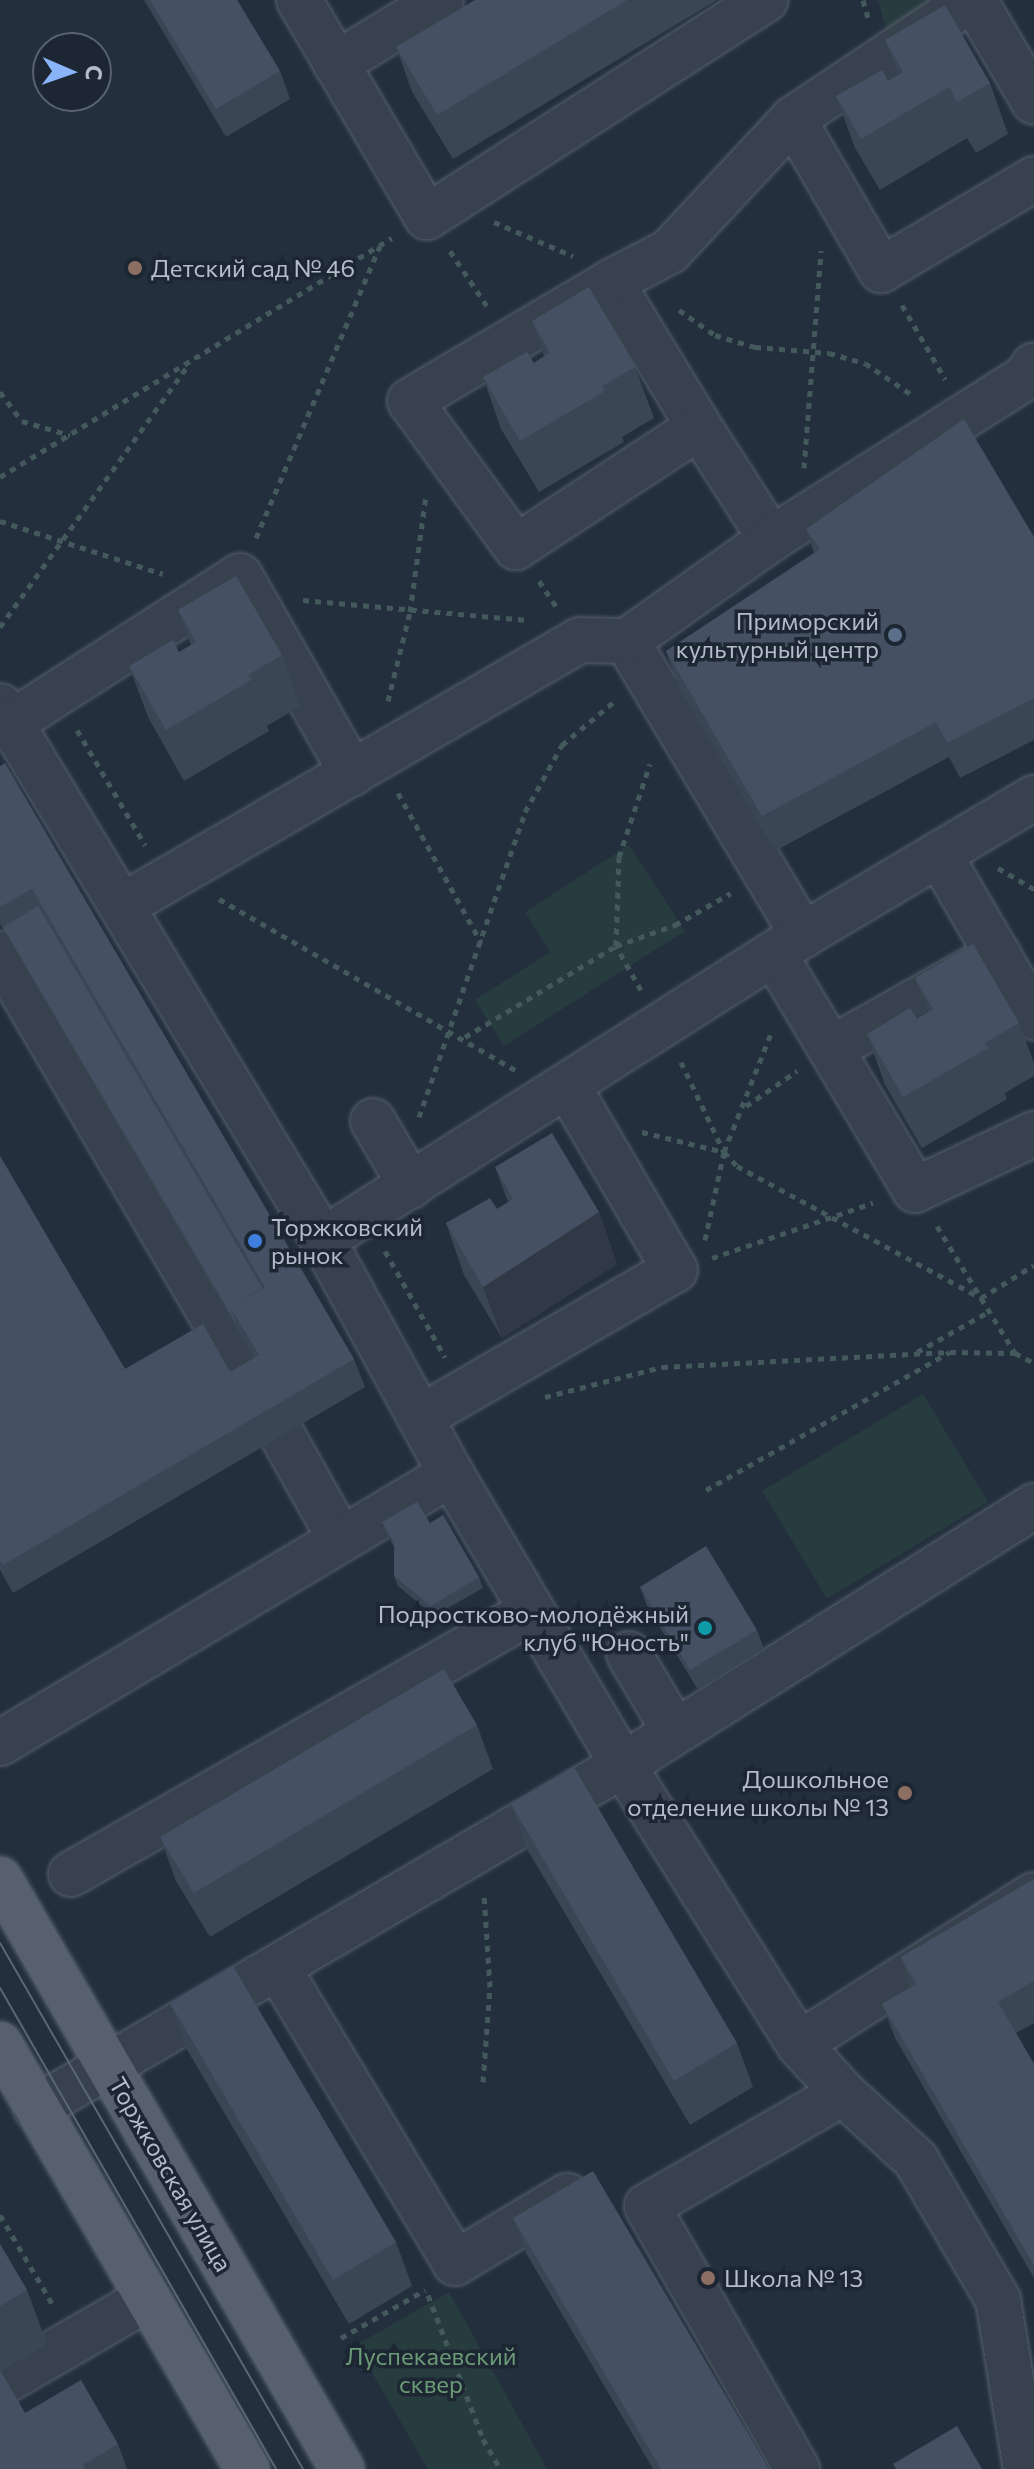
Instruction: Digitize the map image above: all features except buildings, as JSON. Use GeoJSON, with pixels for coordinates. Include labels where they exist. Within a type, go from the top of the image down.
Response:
{"type":"FeatureCollection","features":[{"type":"Feature","properties":{"kind":"main road","name":"Торжковская улица"},"geometry":{"type":"LineString","coordinates":[[0,1879],[342,2469]]}},
{"type":"Feature","properties":{"kind":"main road"},"geometry":{"type":"LineString","coordinates":[[0,2044],[145,2300],[247,2469]]}},
{"type":"Feature","properties":{"kind":"lane"},"geometry":{"type":"LineString","coordinates":[[299,0],[340,80],[438,210],[765,0]]}},
{"type":"Feature","properties":{"kind":"lane"},"geometry":{"type":"LineString","coordinates":[[340,80],[441,0]]}},
{"type":"Feature","properties":{"kind":"lane"},"geometry":{"type":"LineString","coordinates":[[699,427],[516,547],[410,401],[670,251],[793,119],[972,0],[1034,102]]}},
{"type":"Feature","properties":{"kind":"lane"},"geometry":{"type":"LineString","coordinates":[[793,119],[881,270],[1034,179]]}},
{"type":"Feature","properties":{"kind":"lane"},"geometry":{"type":"LineString","coordinates":[[619,278],[699,427],[771,539]]}},
{"type":"Feature","properties":{"kind":"lane"},"geometry":{"type":"LineString","coordinates":[[648,676],[771,539],[957,421],[1031,378]]}},
{"type":"Feature","properties":{"kind":"lane"},"geometry":{"type":"LineString","coordinates":[[366,765],[236,587],[56,695],[5,715],[323,1240],[423,1416],[451,1474],[623,1765],[799,2044],[843,2093],[916,2160],[998,2300],[1026,2438]]}},
{"type":"Feature","properties":{"kind":"lane"},"geometry":{"type":"LineString","coordinates":[[122,906],[366,765],[574,632],[648,676],[766,873],[789,957],[831,1049],[915,1190],[1034,1134]]}},
{"type":"Feature","properties":{"kind":"lane"},"geometry":{"type":"LineString","coordinates":[[323,1240],[411,1186],[565,1103],[662,1027],[789,957],[939,854],[1034,798]]}},
{"type":"Feature","properties":{"kind":"lane"},"geometry":{"type":"LineString","coordinates":[[939,854],[1034,1017]]}},
{"type":"Feature","properties":{"kind":"lane"},"geometry":{"type":"LineString","coordinates":[[0,954],[256,1391]]}},
{"type":"Feature","properties":{"kind":"lane"},"geometry":{"type":"LineString","coordinates":[[831,1049],[998,955]]}},
{"type":"Feature","properties":{"kind":"lane"},"geometry":{"type":"LineString","coordinates":[[423,1416],[688,1266],[565,1103]]}},
{"type":"Feature","properties":{"kind":"lane"},"geometry":{"type":"LineString","coordinates":[[373,1121],[411,1186]]}},
{"type":"Feature","properties":{"kind":"lane"},"geometry":{"type":"LineString","coordinates":[[282,1435],[341,1540]]}},
{"type":"Feature","properties":{"kind":"lane"},"geometry":{"type":"LineString","coordinates":[[0,1743],[451,1474]]}},
{"type":"Feature","properties":{"kind":"lane"},"geometry":{"type":"LineString","coordinates":[[36,2108],[278,1968],[481,1845],[623,1765],[674,1730],[1034,1506]]}},
{"type":"Feature","properties":{"kind":"lane"},"geometry":{"type":"LineString","coordinates":[[71,1874],[530,1612]]}},
{"type":"Feature","properties":{"kind":"lane"},"geometry":{"type":"LineString","coordinates":[[629,1654],[674,1730]]}},
{"type":"Feature","properties":{"kind":"lane"},"geometry":{"type":"LineString","coordinates":[[799,2044],[1034,1895]]}},
{"type":"Feature","properties":{"kind":"lane"},"geometry":{"type":"LineString","coordinates":[[278,1968],[441,2276],[588,2183]]}},
{"type":"Feature","properties":{"kind":"lane"},"geometry":{"type":"LineString","coordinates":[[797,2469],[647,2206],[843,2093]]}},
{"type":"Feature","properties":{"kind":"lane"},"geometry":{"type":"LineString","coordinates":[[0,2384],[145,2300]]}},
{"type":"Feature","properties":{"kind":"path"},"geometry":{"type":"LineString","coordinates":[[0,477],[438,210]]}},
{"type":"Feature","properties":{"kind":"path"},"geometry":{"type":"LineString","coordinates":[[438,210],[602,268],[715,335],[755,347],[812,351],[865,363],[957,421]]}},
{"type":"Feature","properties":{"kind":"path"},"geometry":{"type":"LineString","coordinates":[[438,210],[510,341]]}},
{"type":"Feature","properties":{"kind":"path"},"geometry":{"type":"LineString","coordinates":[[809,515],[803,453],[822,241]]}},
{"type":"Feature","properties":{"kind":"path"},"geometry":{"type":"LineString","coordinates":[[236,587],[380,245]]}},
{"type":"Feature","properties":{"kind":"path"},"geometry":{"type":"LineString","coordinates":[[881,270],[957,421]]}},
{"type":"Feature","properties":{"kind":"path"},"geometry":{"type":"LineString","coordinates":[[0,627],[192,360]]}},
{"type":"Feature","properties":{"kind":"path"},"geometry":{"type":"LineString","coordinates":[[0,392],[22,421],[70,435]]}},
{"type":"Feature","properties":{"kind":"path"},"geometry":{"type":"LineString","coordinates":[[433,435],[410,612],[366,765],[481,942]]}},
{"type":"Feature","properties":{"kind":"path"},"geometry":{"type":"LineString","coordinates":[[0,521],[62,544],[236,587],[574,632]]}},
{"type":"Feature","properties":{"kind":"path"},"geometry":{"type":"LineString","coordinates":[[516,547],[574,632]]}},
{"type":"Feature","properties":{"kind":"path"},"geometry":{"type":"LineString","coordinates":[[420,1116],[544,771],[582,725],[648,676]]}},
{"type":"Feature","properties":{"kind":"path"},"geometry":{"type":"LineString","coordinates":[[616,946],[619,857],[648,676]]}},
{"type":"Feature","properties":{"kind":"path"},"geometry":{"type":"LineString","coordinates":[[56,695],[156,864],[465,1037],[565,1103],[724,1152]]}},
{"type":"Feature","properties":{"kind":"path"},"geometry":{"type":"LineString","coordinates":[[465,1037],[616,946],[675,925],[766,873]]}},
{"type":"Feature","properties":{"kind":"path"},"geometry":{"type":"LineString","coordinates":[[688,1266],[724,1152],[745,1106],[789,957]]}},
{"type":"Feature","properties":{"kind":"path"},"geometry":{"type":"LineString","coordinates":[[662,1027],[724,1152],[737,1166],[981,1298]]}},
{"type":"Feature","properties":{"kind":"path"},"geometry":{"type":"LineString","coordinates":[[745,1106],[831,1049]]}},
{"type":"Feature","properties":{"kind":"path"},"geometry":{"type":"LineString","coordinates":[[688,1266],[915,1190],[1015,1353]]}},
{"type":"Feature","properties":{"kind":"path"},"geometry":{"type":"LineString","coordinates":[[365,1215],[464,1391]]}},
{"type":"Feature","properties":{"kind":"path"},"geometry":{"type":"LineString","coordinates":[[981,1298],[1034,1265]]}},
{"type":"Feature","properties":{"kind":"path"},"geometry":{"type":"LineString","coordinates":[[916,1353],[990,1311]]}},
{"type":"Feature","properties":{"kind":"path"},"geometry":{"type":"LineString","coordinates":[[706,1490],[950,1352]]}},
{"type":"Feature","properties":{"kind":"path"},"geometry":{"type":"LineString","coordinates":[[543,1397],[662,1367],[950,1352],[1015,1353],[1034,1363]]}},
{"type":"Feature","properties":{"kind":"path"},"geometry":{"type":"LineString","coordinates":[[481,1845],[490,1987],[483,2082]]}},
{"type":"Feature","properties":{"kind":"path"},"geometry":{"type":"LineString","coordinates":[[0,2215],[56,2309]]}},
{"type":"Feature","properties":{"kind":"path"},"geometry":{"type":"LineString","coordinates":[[341,2338],[441,2276],[483,2439],[500,2469]]}},
{"type":"Feature","properties":{"kind":"green space"},"geometry":{"type":"Polygon","coordinates":[[[878,0],[942,0],[888,37],[878,0]]]}},
{"type":"Feature","properties":{"kind":"green space"},"geometry":{"type":"Polygon","coordinates":[[[629,845],[685,931],[504,1046],[475,1000],[550,952],[525,912],[629,845]]]}},
{"type":"Feature","properties":{"kind":"green space"},"geometry":{"type":"Polygon","coordinates":[[[923,1394],[988,1502],[827,1599],[762,1491],[923,1394]]]}},
{"type":"Feature","properties":{"kind":"green space","name":"Луспекаевский сквер"},"geometry":{"type":"Polygon","coordinates":[[[449,2292],[547,2469],[428,2469],[356,2345],[449,2292]]]}},
{"type":"Feature","properties":{"kind":"tram line"},"geometry":{"type":"LineString","coordinates":[[0,1943],[303,2469]]}},
{"type":"Feature","properties":{"kind":"tram line"},"geometry":{"type":"LineString","coordinates":[[0,1988],[276,2469]]}},
{"type":"Feature","properties":{"kind":"place","name":"Детский сад № 46"},"geometry":{"type":"Point","coordinates":[135,268]}},
{"type":"Feature","properties":{"kind":"place","name":"Приморский культурный центр"},"geometry":{"type":"Point","coordinates":[895,635]}},
{"type":"Feature","properties":{"kind":"place","name":"Торжковский рынок"},"geometry":{"type":"Point","coordinates":[255,1241]}},
{"type":"Feature","properties":{"kind":"place","name":"Подростково-молодёжный клуб \"Юность\""},"geometry":{"type":"Point","coordinates":[705,1628]}},
{"type":"Feature","properties":{"kind":"place","name":"Дошкольное отделение школы № 13"},"geometry":{"type":"Point","coordinates":[905,1793]}},
{"type":"Feature","properties":{"kind":"place","name":"Школа № 13"},"geometry":{"type":"Point","coordinates":[708,2278]}}]}
